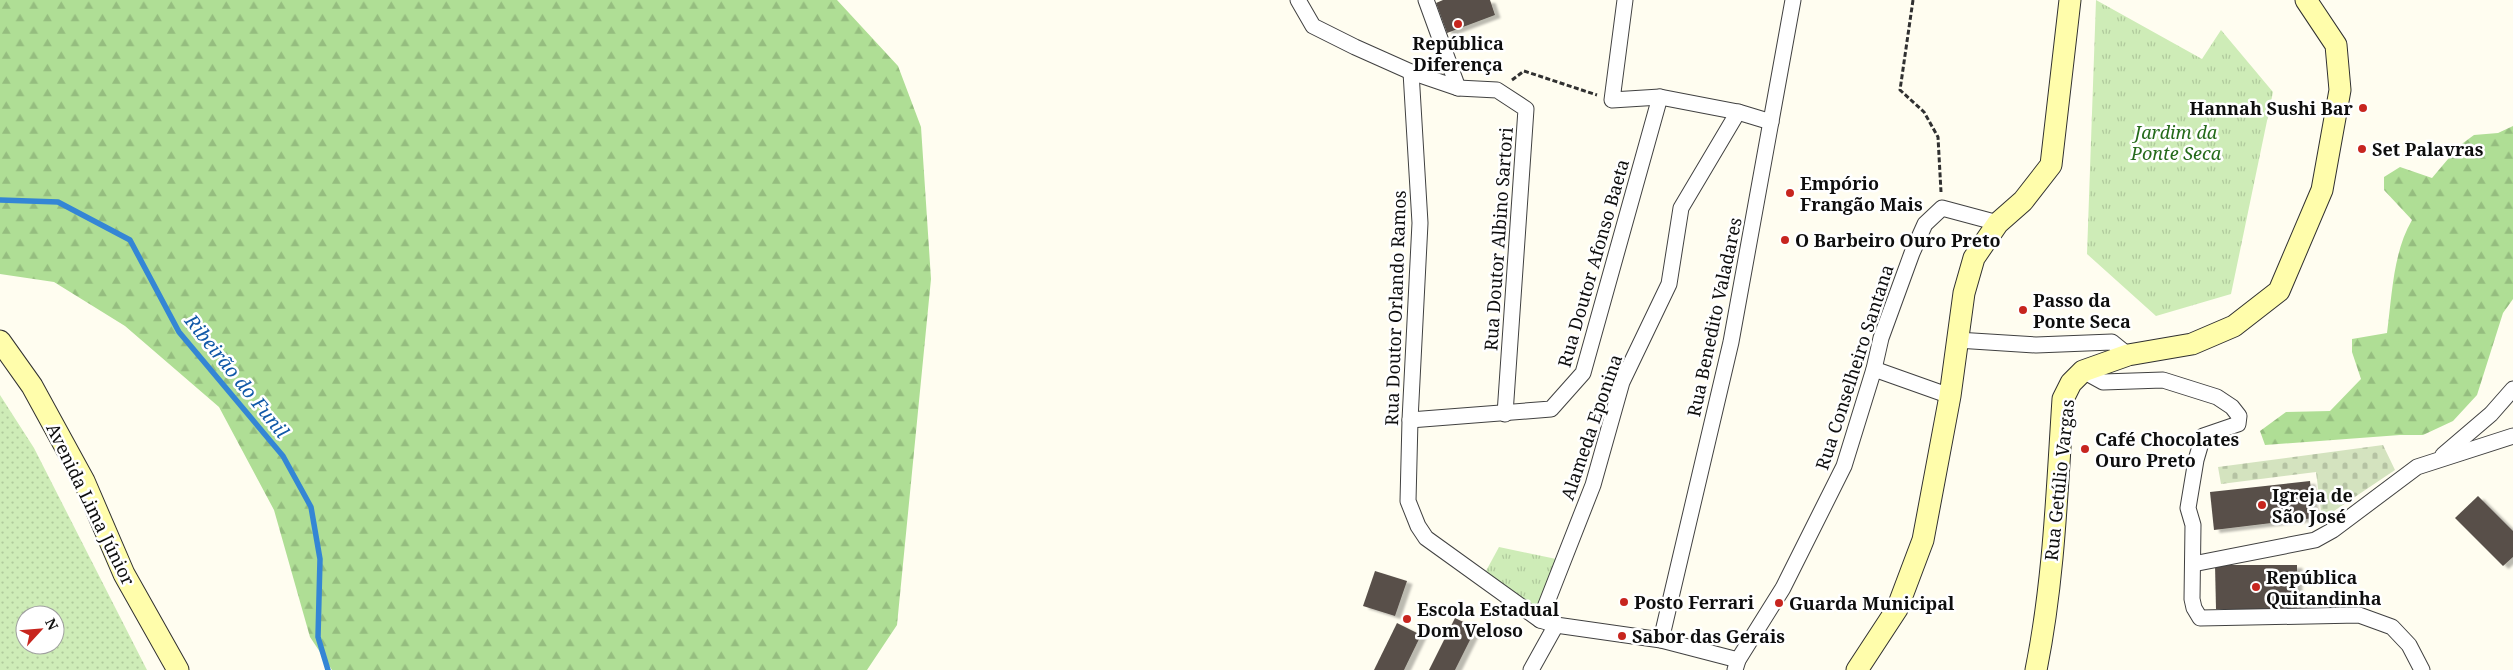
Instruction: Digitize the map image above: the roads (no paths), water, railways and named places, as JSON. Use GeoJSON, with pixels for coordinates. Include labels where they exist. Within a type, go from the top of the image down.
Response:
{"type":"FeatureCollection","features":[{"type":"Feature","properties":{"kind":"street"},"geometry":{"type":"LineString","coordinates":[[1298,0],[1313,26],[1411,72],[1458,88]]}},
{"type":"Feature","properties":{"kind":"street"},"geometry":{"type":"LineString","coordinates":[[1426,0],[1458,88]]}},
{"type":"Feature","properties":{"kind":"street"},"geometry":{"type":"LineString","coordinates":[[1625,0],[1612,100],[1660,97],[1738,112],[1771,122]]}},
{"type":"Feature","properties":{"kind":"street","name":"Rua Benedito Valadares"},"geometry":{"type":"LineString","coordinates":[[1661,640],[1731,342],[1793,0]]}},
{"type":"Feature","properties":{"kind":"street"},"geometry":{"type":"LineString","coordinates":[[1857,670],[1897,609],[1924,540],[1950,396],[1956,340],[1964,293],[1974,258],[1998,223],[2023,201],[2051,165],[2070,0]]}},
{"type":"Feature","properties":{"kind":"street"},"geometry":{"type":"LineString","coordinates":[[2083,371],[2128,355],[2192,344],[2234,326],[2279,291],[2322,190],[2340,90],[2336,45],[2306,0]]}},
{"type":"Feature","properties":{"kind":"street","name":"Rua Doutor Orlando Ramos"},"geometry":{"type":"LineString","coordinates":[[1411,72],[1420,222],[1408,500],[1418,526],[1426,538],[1540,620],[1556,625],[1661,640],[1737,665]]}},
{"type":"Feature","properties":{"kind":"street","name":"Rua Doutor Albino Sartori"},"geometry":{"type":"LineString","coordinates":[[1458,88],[1497,90],[1526,109],[1505,414]]}},
{"type":"Feature","properties":{"kind":"street","name":"Rua Doutor Afonso Baeta"},"geometry":{"type":"LineString","coordinates":[[1410,420],[1505,414],[1551,408],[1584,373],[1660,97]]}},
{"type":"Feature","properties":{"kind":"street","name":"Alameda Eponina"},"geometry":{"type":"LineString","coordinates":[[1540,620],[1592,485],[1622,382],[1669,284],[1681,208],[1738,112]]}},
{"type":"Feature","properties":{"kind":"street","name":"Rua Conselheiro Santana"},"geometry":{"type":"LineString","coordinates":[[1737,665],[1783,588],[1844,466],[1874,369],[1881,338],[1912,253],[1925,224],[1942,208],[1998,223]]}},
{"type":"Feature","properties":{"kind":"street"},"geometry":{"type":"LineString","coordinates":[[1956,340],[2036,345],[2112,342],[2128,355]]}},
{"type":"Feature","properties":{"kind":"street","name":"Avenida Lima Júnior"},"geometry":{"type":"LineString","coordinates":[[0,341],[32,386],[84,482],[124,574],[178,670]]}},
{"type":"Feature","properties":{"kind":"street"},"geometry":{"type":"LineString","coordinates":[[1874,369],[1950,396]]}},
{"type":"Feature","properties":{"kind":"street"},"geometry":{"type":"LineString","coordinates":[[2083,371],[2103,382],[2163,380],[2217,397],[2232,406],[2239,416],[2238,424],[2203,436],[2200,445],[2188,508],[2193,525],[2192,599],[2194,608],[2200,618],[2359,615],[2392,627],[2409,645],[2422,670]]}},
{"type":"Feature","properties":{"kind":"street","name":"Rua Getúlio Vargas"},"geometry":{"type":"LineString","coordinates":[[2036,670],[2043,636],[2055,523],[2063,399],[2071,383],[2083,371]]}},
{"type":"Feature","properties":{"kind":"street"},"geometry":{"type":"LineString","coordinates":[[2437,460],[2491,414],[2513,389]]}},
{"type":"Feature","properties":{"kind":"street"},"geometry":{"type":"LineString","coordinates":[[2193,564],[2315,540],[2333,530],[2417,468],[2513,436]]}},
{"type":"Feature","properties":{"kind":"street"},"geometry":{"type":"LineString","coordinates":[[1531,670],[1556,625]]}},
{"type":"Feature","properties":{"kind":"waterway","name":"Ribeirão do Funil"},"geometry":{"type":"LineString","coordinates":[[0,200],[58,202],[130,240],[179,332],[283,456],[311,507],[320,559],[318,637],[328,670]]}},
{"type":"Feature","properties":{"kind":"place","name":"República Diferença"},"geometry":{"type":"Point","coordinates":[1458,24]}},
{"type":"Feature","properties":{"kind":"place","name":"Hannah Sushi Bar"},"geometry":{"type":"Point","coordinates":[2363,108]}},
{"type":"Feature","properties":{"kind":"place","name":"Set Palavras"},"geometry":{"type":"Point","coordinates":[2362,149]}},
{"type":"Feature","properties":{"kind":"place","name":"Empório Frangão Mais"},"geometry":{"type":"Point","coordinates":[1790,193]}},
{"type":"Feature","properties":{"kind":"place","name":"O Barbeiro Ouro Preto"},"geometry":{"type":"Point","coordinates":[1785,240]}},
{"type":"Feature","properties":{"kind":"place","name":"Passo da Ponte Seca"},"geometry":{"type":"Point","coordinates":[2023,310]}},
{"type":"Feature","properties":{"kind":"place","name":"Café Chocolates Ouro Preto"},"geometry":{"type":"Point","coordinates":[2085,449]}},
{"type":"Feature","properties":{"kind":"place","name":"Igreja de São José"},"geometry":{"type":"Point","coordinates":[2262,505]}},
{"type":"Feature","properties":{"kind":"place","name":"República Quitandinha"},"geometry":{"type":"Point","coordinates":[2256,587]}},
{"type":"Feature","properties":{"kind":"place","name":"Posto Ferrari"},"geometry":{"type":"Point","coordinates":[1624,602]}},
{"type":"Feature","properties":{"kind":"place","name":"Guarda Municipal"},"geometry":{"type":"Point","coordinates":[1779,603]}},
{"type":"Feature","properties":{"kind":"place","name":"Escola Estadual Dom Veloso"},"geometry":{"type":"Point","coordinates":[1407,619]}},
{"type":"Feature","properties":{"kind":"place","name":"Sabor das Gerais"},"geometry":{"type":"Point","coordinates":[1622,636]}},
{"type":"Feature","properties":{"kind":"park label","name":"Jardim da Ponte Seca"},"geometry":{"type":"Point","coordinates":[2176,142]}}]}
